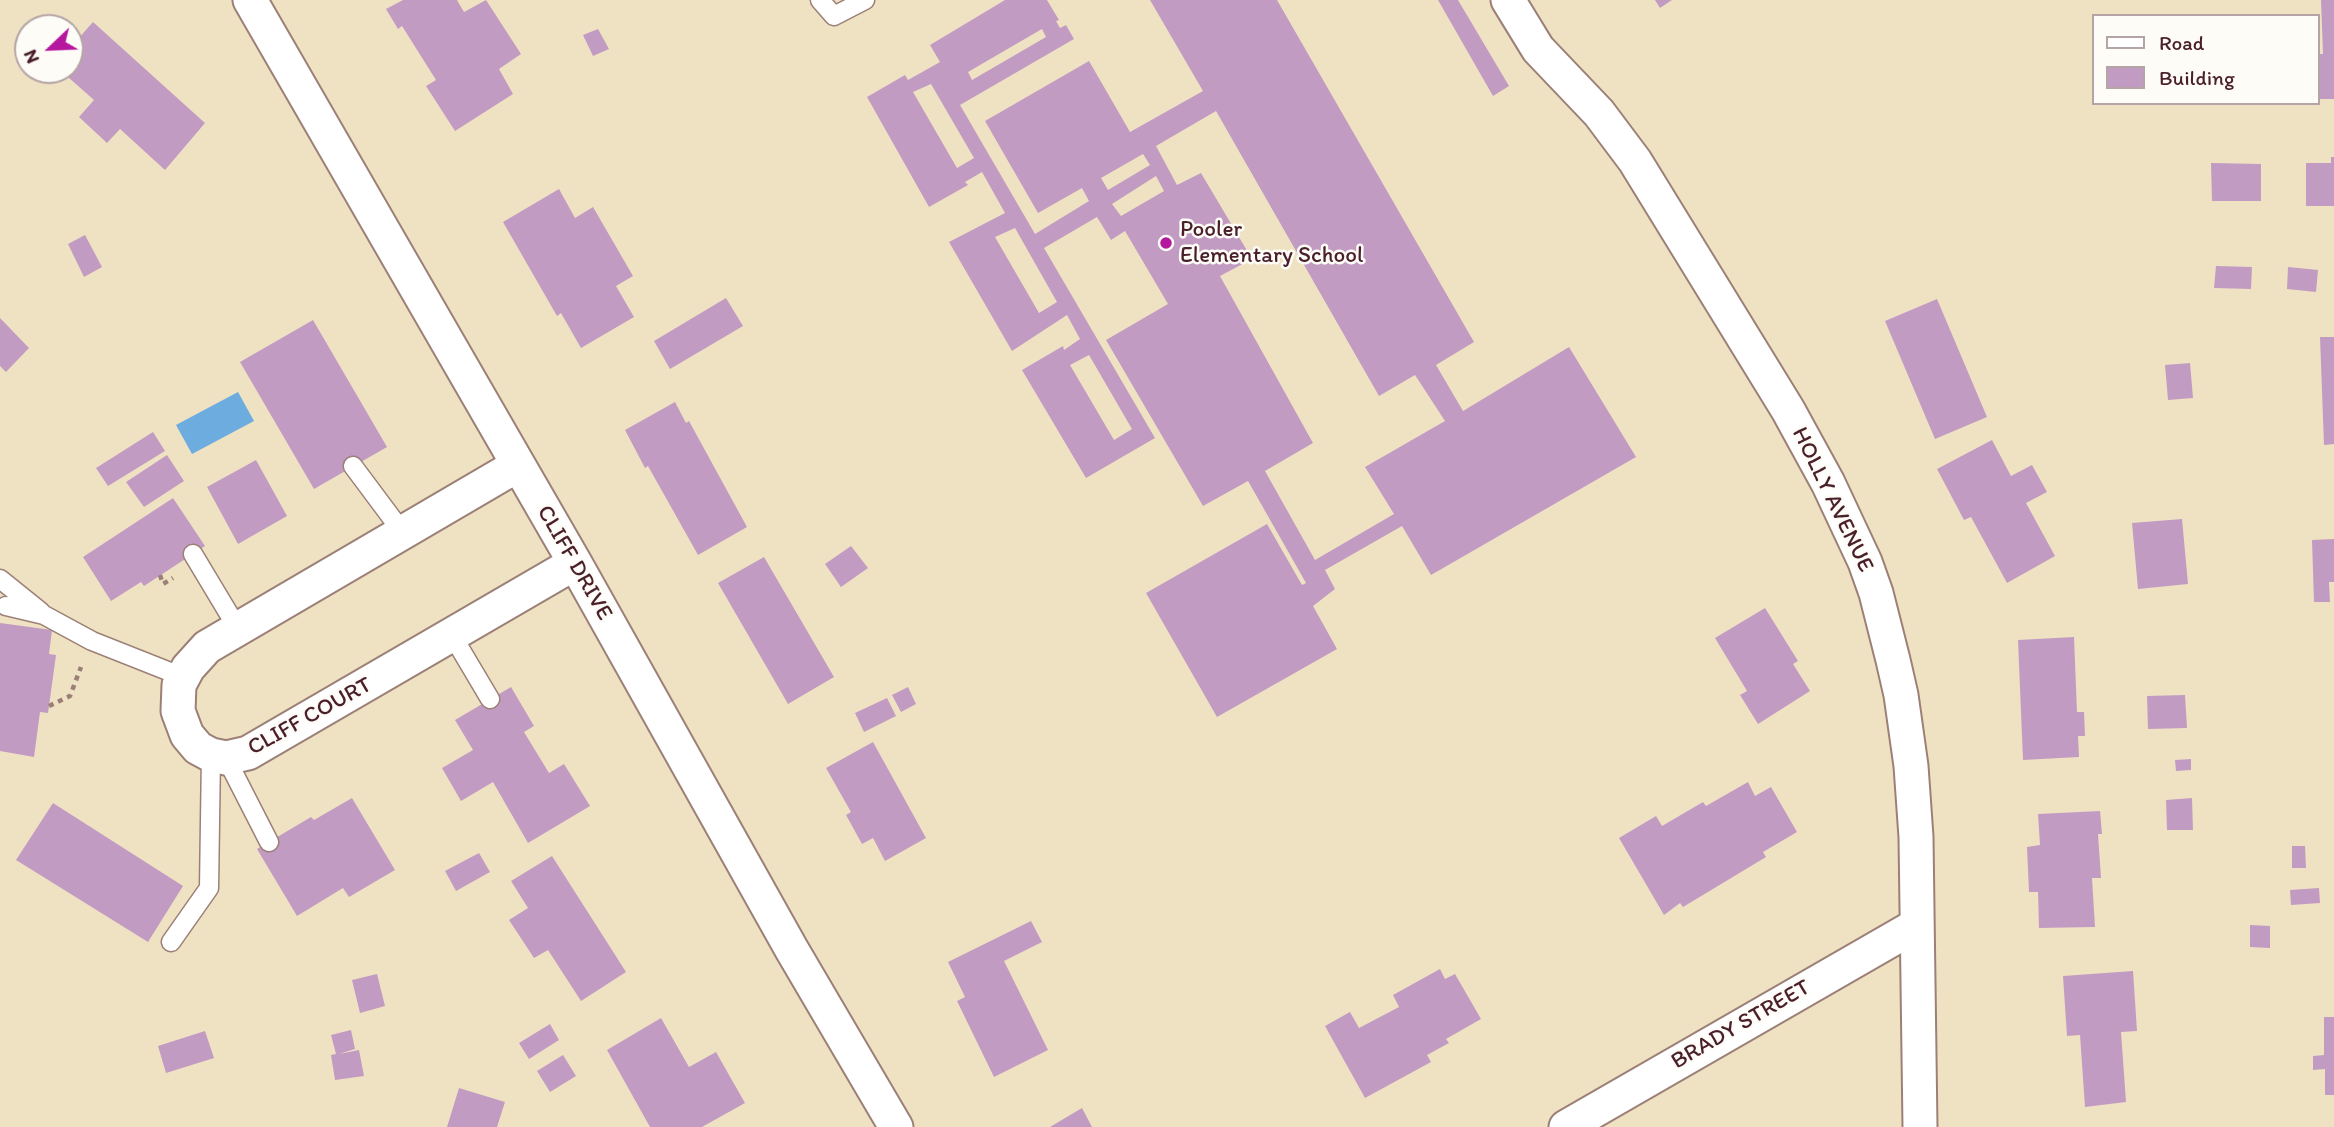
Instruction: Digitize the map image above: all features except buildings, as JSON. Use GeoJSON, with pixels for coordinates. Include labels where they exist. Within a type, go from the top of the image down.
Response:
{"type":"FeatureCollection","features":[{"type":"Feature","properties":{"kind":"street","name":"CLIFF DRIVE"},"geometry":{"type":"LineString","coordinates":[[250,0],[575,563],[792,950],[896,1127]]}},
{"type":"Feature","properties":{"kind":"street","name":"HOLLY AVENUE"},"geometry":{"type":"LineString","coordinates":[[1508,0],[1538,49],[1605,121],[1635,161],[1788,410],[1828,483],[1865,562],[1885,625],[1907,730],[1914,802],[1920,1127]]}},
{"type":"Feature","properties":{"kind":"street"},"geometry":{"type":"LineString","coordinates":[[1526,0],[1551,54],[1574,87]]}},
{"type":"Feature","properties":{"kind":"street"},"geometry":{"type":"LineString","coordinates":[[218,757],[198,748],[192,742],[180,719],[177,703],[183,677],[200,653],[215,641],[518,465]]}},
{"type":"Feature","properties":{"kind":"street","name":"CLIFF COURT"},"geometry":{"type":"LineString","coordinates":[[218,757],[248,753],[575,563]]}},
{"type":"Feature","properties":{"kind":"street","name":"BRADY STREET"},"geometry":{"type":"LineString","coordinates":[[1566,1127],[1917,925]]}},
{"type":"Feature","properties":{"kind":"lane"},"geometry":{"type":"LineString","coordinates":[[820,0],[834,16],[865,0]]}},
{"type":"Feature","properties":{"kind":"lane"},"geometry":{"type":"LineString","coordinates":[[353,467],[403,533]]}},
{"type":"Feature","properties":{"kind":"lane"},"geometry":{"type":"LineString","coordinates":[[193,554],[238,629]]}},
{"type":"Feature","properties":{"kind":"lane"},"geometry":{"type":"LineString","coordinates":[[0,579],[44,614],[92,640],[183,677]]}},
{"type":"Feature","properties":{"kind":"lane"},"geometry":{"type":"LineString","coordinates":[[6,607],[44,614]]}},
{"type":"Feature","properties":{"kind":"lane"},"geometry":{"type":"LineString","coordinates":[[452,635],[490,699]]}},
{"type":"Feature","properties":{"kind":"lane"},"geometry":{"type":"LineString","coordinates":[[218,757],[269,842]]}},
{"type":"Feature","properties":{"kind":"lane"},"geometry":{"type":"LineString","coordinates":[[171,942],[209,888],[218,757]]}},
{"type":"Feature","properties":{"kind":"path"},"geometry":{"type":"LineString","coordinates":[[49,706],[70,696],[92,640]]}},
{"type":"Feature","properties":{"kind":"water"},"geometry":{"type":"Polygon","coordinates":[[[238,392],[254,421],[192,454],[176,425],[238,392]]]}},
{"type":"Feature","properties":{"kind":"place","name":"Pooler Elementary School"},"geometry":{"type":"Point","coordinates":[1166,243]}}]}
